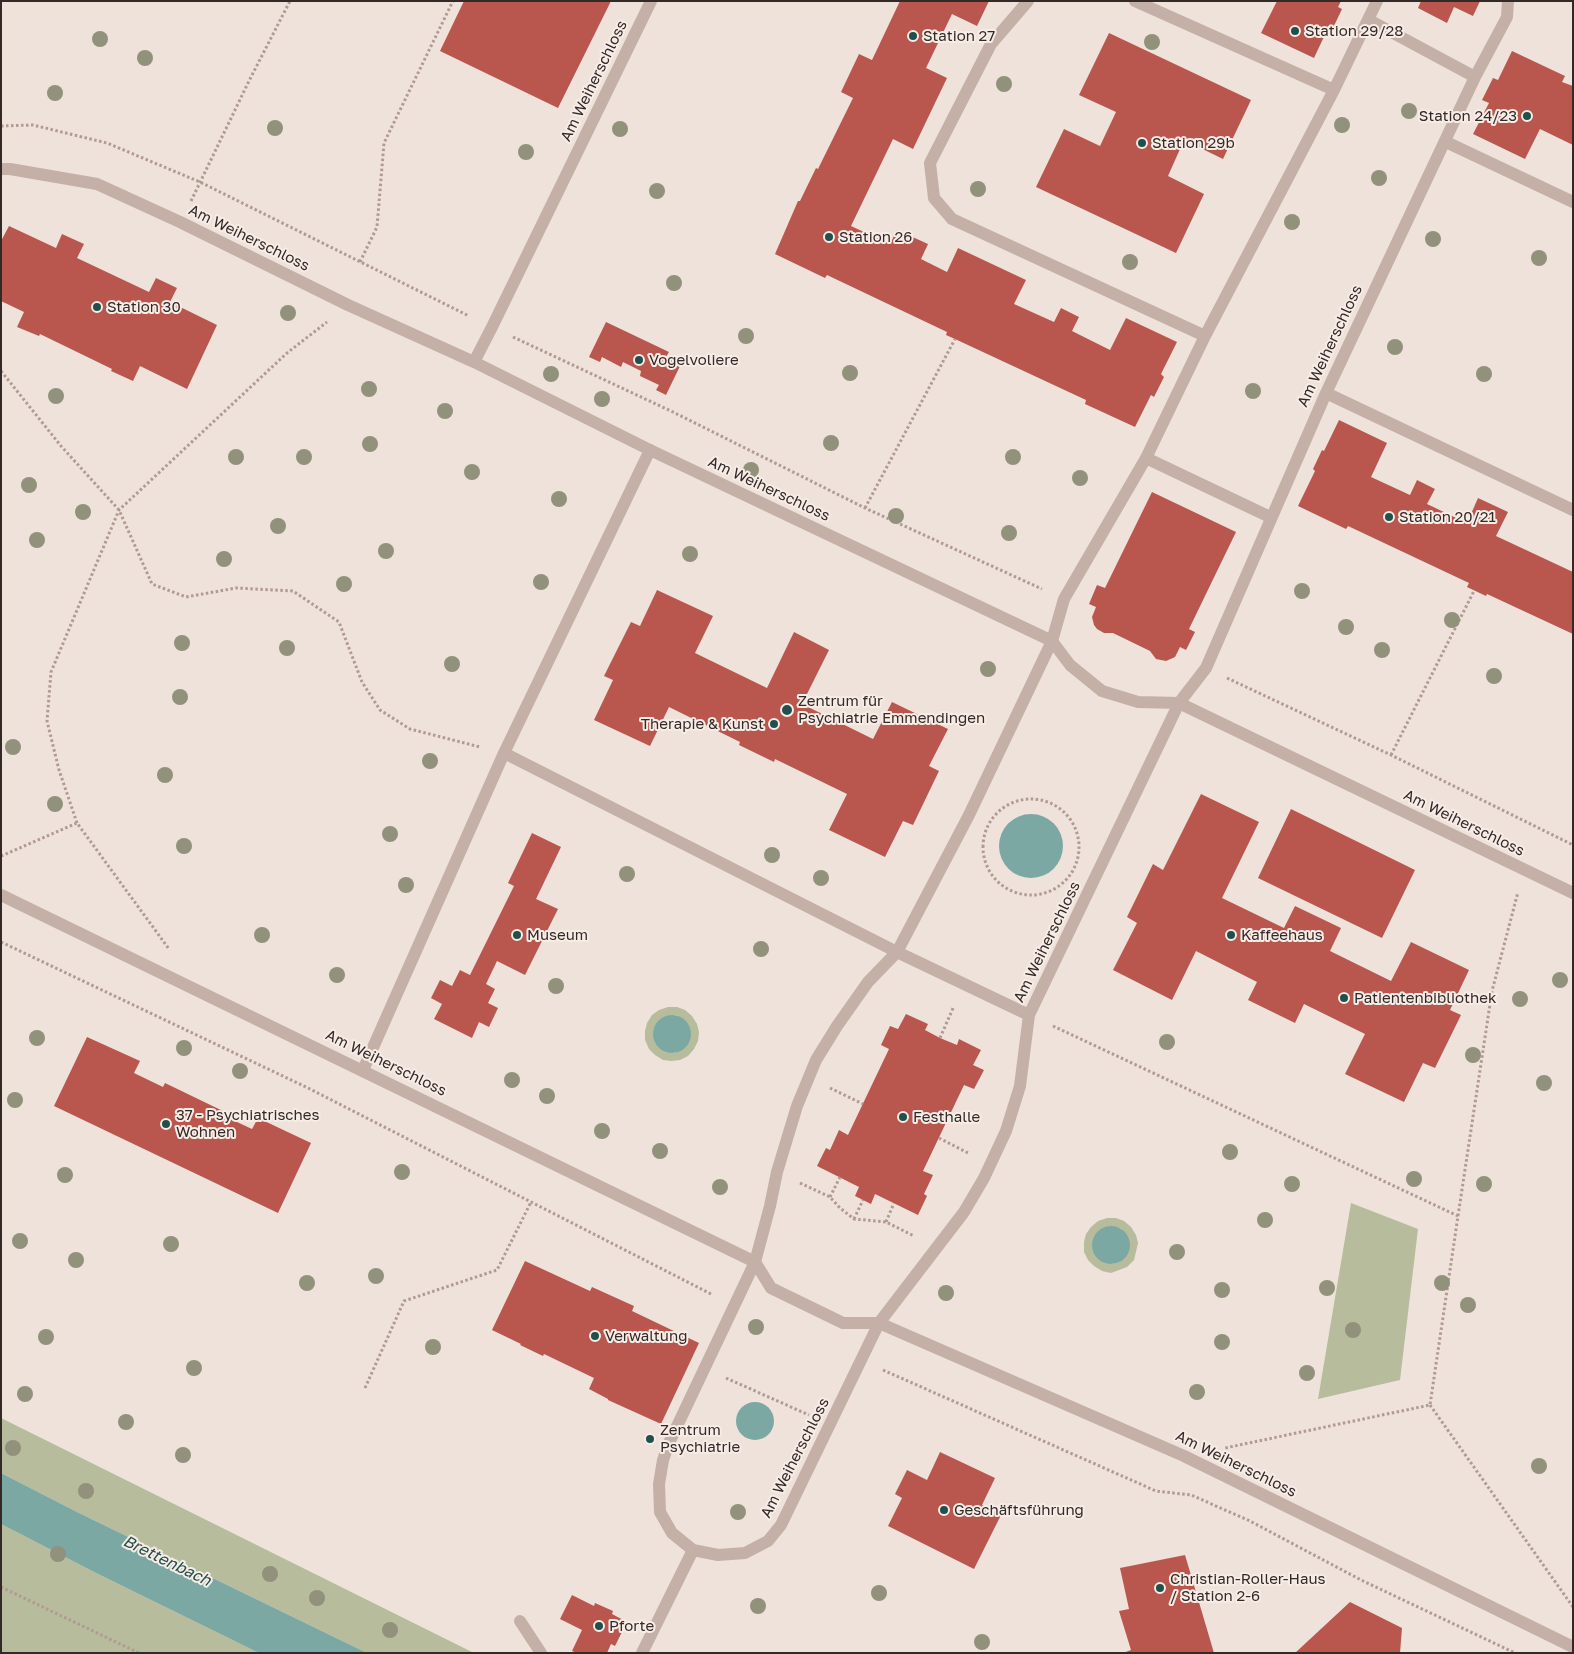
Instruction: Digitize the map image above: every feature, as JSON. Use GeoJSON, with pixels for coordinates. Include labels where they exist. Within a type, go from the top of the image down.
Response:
{"type":"FeatureCollection","features":[{"type":"Feature","properties":{"kind":"street","name":"Am Weiherschloss"},"geometry":{"type":"LineString","coordinates":[[474,362],[651,1]]}},
{"type":"Feature","properties":{"kind":"street"},"geometry":{"type":"LineString","coordinates":[[1028,1],[992,44],[930,163],[934,198],[952,219],[1205,336]]}},
{"type":"Feature","properties":{"kind":"street"},"geometry":{"type":"LineString","coordinates":[[1135,1],[1334,90]]}},
{"type":"Feature","properties":{"kind":"street","name":"Am Weiherschloss"},"geometry":{"type":"LineString","coordinates":[[1377,1],[1334,90],[1205,336],[1146,458],[1064,600],[1052,642],[969,815],[897,952],[868,982],[816,1060],[797,1106],[777,1172],[755,1262],[669,1443],[663,1460],[659,1484],[660,1512],[672,1533],[693,1550],[718,1556],[745,1552],[768,1542],[781,1524],[879,1323],[936,1246],[964,1212],[984,1178],[1006,1132],[1020,1086],[1029,1015],[1178,703],[1206,668],[1270,517],[1326,393],[1475,77],[1507,17],[1508,1]]}},
{"type":"Feature","properties":{"kind":"street"},"geometry":{"type":"LineString","coordinates":[[1369,20],[1475,77]]}},
{"type":"Feature","properties":{"kind":"street"},"geometry":{"type":"LineString","coordinates":[[1446,142],[1573,202]]}},
{"type":"Feature","properties":{"kind":"street","name":"Am Weiherschloss"},"geometry":{"type":"LineString","coordinates":[[1,170],[10,169],[97,184],[180,222],[348,305],[474,362],[650,450],[1052,642],[1070,665],[1102,691],[1138,702],[1178,703],[1573,893]]}},
{"type":"Feature","properties":{"kind":"street"},"geometry":{"type":"LineString","coordinates":[[1326,393],[1573,510]]}},
{"type":"Feature","properties":{"kind":"street"},"geometry":{"type":"LineString","coordinates":[[363,1070],[504,753],[650,450]]}},
{"type":"Feature","properties":{"kind":"street"},"geometry":{"type":"LineString","coordinates":[[1146,458],[1270,517]]}},
{"type":"Feature","properties":{"kind":"street"},"geometry":{"type":"LineString","coordinates":[[504,753],[897,952],[1029,1015]]}},
{"type":"Feature","properties":{"kind":"street","name":"Am Weiherschloss"},"geometry":{"type":"LineString","coordinates":[[1,895],[755,1262],[771,1288],[843,1323],[879,1323],[1184,1456],[1573,1648]]}},
{"type":"Feature","properties":{"kind":"street"},"geometry":{"type":"LineString","coordinates":[[642,1653],[693,1550]]}},
{"type":"Feature","properties":{"kind":"street"},"geometry":{"type":"LineString","coordinates":[[520,1621],[541,1653]]}},
{"type":"Feature","properties":{"kind":"path"},"geometry":{"type":"LineString","coordinates":[[180,222],[290,1]]}},
{"type":"Feature","properties":{"kind":"path"},"geometry":{"type":"LineString","coordinates":[[360,262],[378,227],[384,143],[453,1]]}},
{"type":"Feature","properties":{"kind":"path"},"geometry":{"type":"LineString","coordinates":[[1,126],[33,125],[107,143],[200,182],[492,327],[673,412],[865,508],[1064,600]]}},
{"type":"Feature","properties":{"kind":"path"},"geometry":{"type":"LineString","coordinates":[[171,952],[77,824],[59,770],[47,721],[51,672],[119,510],[287,353],[348,305]]}},
{"type":"Feature","properties":{"kind":"path"},"geometry":{"type":"LineString","coordinates":[[865,508],[955,339]]}},
{"type":"Feature","properties":{"kind":"path"},"geometry":{"type":"LineString","coordinates":[[1,371],[61,446],[119,510],[152,584],[186,597],[236,588],[293,591],[339,622],[362,682],[380,710],[410,729],[504,753]]}},
{"type":"Feature","properties":{"kind":"path"},"geometry":{"type":"LineString","coordinates":[[1391,755],[1474,591]]}},
{"type":"Feature","properties":{"kind":"path"},"geometry":{"type":"LineString","coordinates":[[1206,668],[1391,755],[1573,845]]}},
{"type":"Feature","properties":{"kind":"path"},"geometry":{"type":"LineString","coordinates":[[1023,798],[1038,798],[1052,803],[1065,812],[1074,824],[1079,839],[1079,854],[1075,868],[1065,882],[1051,891],[1034,895],[1017,894],[1002,886],[990,874],[983,858],[982,842],[987,825],[1002,808],[1023,798]]}},
{"type":"Feature","properties":{"kind":"path"},"geometry":{"type":"LineString","coordinates":[[1,856],[77,824]]}},
{"type":"Feature","properties":{"kind":"path"},"geometry":{"type":"LineString","coordinates":[[1524,870],[1492,991],[1430,1405],[1573,1607]]}},
{"type":"Feature","properties":{"kind":"path"},"geometry":{"type":"LineString","coordinates":[[1,942],[308,1088],[734,1306]]}},
{"type":"Feature","properties":{"kind":"path"},"geometry":{"type":"LineString","coordinates":[[940,1038],[952,1010]]}},
{"type":"Feature","properties":{"kind":"path"},"geometry":{"type":"LineString","coordinates":[[1029,1015],[1458,1216]]}},
{"type":"Feature","properties":{"kind":"path"},"geometry":{"type":"LineString","coordinates":[[809,1077],[862,1104]]}},
{"type":"Feature","properties":{"kind":"path"},"geometry":{"type":"LineString","coordinates":[[939,1138],[991,1164]]}},
{"type":"Feature","properties":{"kind":"path"},"geometry":{"type":"LineString","coordinates":[[777,1172],[830,1197],[854,1219],[886,1222],[936,1246]]}},
{"type":"Feature","properties":{"kind":"path"},"geometry":{"type":"LineString","coordinates":[[830,1197],[840,1177]]}},
{"type":"Feature","properties":{"kind":"path"},"geometry":{"type":"LineString","coordinates":[[854,1219],[863,1200]]}},
{"type":"Feature","properties":{"kind":"path"},"geometry":{"type":"LineString","coordinates":[[365,1388],[404,1301],[497,1270],[531,1202]]}},
{"type":"Feature","properties":{"kind":"path"},"geometry":{"type":"LineString","coordinates":[[886,1222],[894,1203]]}},
{"type":"Feature","properties":{"kind":"path"},"geometry":{"type":"LineString","coordinates":[[862,1360],[1156,1491],[1191,1495],[1248,1520],[1360,1580],[1515,1653]]}},
{"type":"Feature","properties":{"kind":"path"},"geometry":{"type":"LineString","coordinates":[[704,1368],[830,1424]]}},
{"type":"Feature","properties":{"kind":"path"},"geometry":{"type":"LineString","coordinates":[[1184,1456],[1430,1405]]}},
{"type":"Feature","properties":{"kind":"path"},"geometry":{"type":"LineString","coordinates":[[1,1587],[139,1653]]}},
{"type":"Feature","properties":{"kind":"green space"},"geometry":{"type":"Polygon","coordinates":[[[677,1007],[685,1010],[692,1016],[699,1032],[698,1041],[688,1056],[680,1060],[663,1060],[649,1049],[645,1040],[647,1023],[652,1015],[659,1010],[677,1007]],[[677,1015],[665,1017],[655,1042],[663,1050],[674,1053],[685,1047],[677,1015]]]}},
{"type":"Feature","properties":{"kind":"green space"},"geometry":{"type":"Polygon","coordinates":[[[1351,1203],[1418,1229],[1400,1380],[1318,1399],[1351,1203]]]}},
{"type":"Feature","properties":{"kind":"green space"},"geometry":{"type":"Polygon","coordinates":[[[1116,1218],[1124,1221],[1131,1227],[1138,1243],[1134,1260],[1127,1267],[1111,1273],[1102,1271],[1088,1260],[1084,1252],[1086,1234],[1098,1221],[1116,1218]],[[1110,1226],[1104,1228],[1102,1261],[1113,1264],[1119,1262],[1122,1229],[1110,1226]]]}},
{"type":"Feature","properties":{"kind":"green space"},"geometry":{"type":"Polygon","coordinates":[[[1,1418],[474,1653],[367,1653],[77,1512],[1,1473],[1,1418]]]}},
{"type":"Feature","properties":{"kind":"green space"},"geometry":{"type":"Polygon","coordinates":[[[1,1524],[94,1572],[259,1653],[1,1653],[1,1524]]]}},
{"type":"Feature","properties":{"kind":"water"},"geometry":{"type":"Polygon","coordinates":[[[1031,814],[1043,816],[1054,823],[1061,834],[1063,846],[1061,858],[1054,869],[1043,876],[1031,878],[1019,876],[1008,869],[1001,858],[999,846],[1001,834],[1008,823],[1019,816],[1031,814]]]}},
{"type":"Feature","properties":{"kind":"water"},"geometry":{"type":"Polygon","coordinates":[[[672,1015],[685,1021],[691,1034],[685,1047],[672,1053],[659,1047],[653,1034],[659,1021],[672,1015]]]}},
{"type":"Feature","properties":{"kind":"water"},"geometry":{"type":"Polygon","coordinates":[[[1111,1226],[1124,1232],[1130,1245],[1124,1258],[1111,1264],[1098,1258],[1092,1245],[1098,1232],[1111,1226]]]}},
{"type":"Feature","properties":{"kind":"water"},"geometry":{"type":"Polygon","coordinates":[[[755,1402],[768,1408],[774,1421],[768,1434],[755,1440],[742,1434],[736,1421],[742,1408],[755,1402]]]}},
{"type":"Feature","properties":{"kind":"water","name":"Brettenbach"},"geometry":{"type":"Polygon","coordinates":[[[1,1473],[367,1653],[259,1653],[94,1572],[1,1524],[1,1473]]]}},
{"type":"Feature","properties":{"kind":"building"},"geometry":{"type":"Polygon","coordinates":[[[464,1],[611,1],[558,108],[440,51],[464,1]]]}},
{"type":"Feature","properties":{"kind":"building","name":"Station 26"},"geometry":{"type":"Polygon","coordinates":[[[900,1],[989,1],[977,26],[952,14],[926,68],[947,78],[913,149],[893,139],[851,226],[890,244],[897,230],[928,244],[921,259],[947,272],[958,248],[1026,280],[1014,304],[1054,322],[1061,308],[1079,317],[1072,331],[1110,350],[1126,318],[1177,342],[1161,374],[1164,377],[1154,397],[1151,395],[1135,427],[1085,404],[1086,400],[946,335],[947,332],[827,275],[825,278],[775,254],[798,201],[800,201],[816,168],[818,169],[853,98],[841,92],[859,54],[872,60],[900,1]]]}},
{"type":"Feature","properties":{"kind":"building","name":"Station 29/28"},"geometry":{"type":"Polygon","coordinates":[[[1277,1],[1341,1],[1338,7],[1342,9],[1333,28],[1329,26],[1314,58],[1261,33],[1277,1]]]}},
{"type":"Feature","properties":{"kind":"building"},"geometry":{"type":"Polygon","coordinates":[[[1421,1],[1480,1],[1473,16],[1454,7],[1447,23],[1418,8],[1421,1]]]}},
{"type":"Feature","properties":{"kind":"building","name":"Station 29b"},"geometry":{"type":"Polygon","coordinates":[[[1109,33],[1251,100],[1223,159],[1184,140],[1168,176],[1204,194],[1176,253],[1036,187],[1064,129],[1100,146],[1116,112],[1079,95],[1109,33]]]}},
{"type":"Feature","properties":{"kind":"building","name":"Station 24/23"},"geometry":{"type":"Polygon","coordinates":[[[1512,51],[1565,76],[1562,82],[1573,86],[1573,145],[1540,129],[1525,159],[1473,134],[1489,103],[1482,100],[1493,78],[1498,80],[1512,51]]]}},
{"type":"Feature","properties":{"kind":"building","name":"Station 30"},"geometry":{"type":"Polygon","coordinates":[[[9,226],[56,248],[62,234],[84,244],[77,258],[149,292],[156,278],[177,288],[170,302],[217,325],[187,389],[140,366],[133,381],[40,334],[39,336],[17,327],[24,312],[1,301],[1,241],[9,226]]]}},
{"type":"Feature","properties":{"kind":"building","name":"Vogelvoliere"},"geometry":{"type":"Polygon","coordinates":[[[606,322],[669,352],[666,357],[681,364],[666,395],[656,390],[659,385],[640,376],[641,371],[623,362],[621,367],[602,357],[600,362],[589,357],[606,322]]]}},
{"type":"Feature","properties":{"kind":"building","name":"Station 20/21"},"geometry":{"type":"Polygon","coordinates":[[[1339,420],[1387,443],[1371,477],[1410,495],[1417,480],[1435,489],[1427,504],[1467,523],[1478,498],[1508,512],[1496,536],[1573,572],[1573,634],[1487,594],[1486,596],[1467,587],[1469,583],[1348,526],[1346,529],[1298,506],[1315,471],[1313,469],[1322,450],[1324,451],[1339,420]]]}},
{"type":"Feature","properties":{"kind":"building"},"geometry":{"type":"Polygon","coordinates":[[[1152,492],[1236,532],[1189,629],[1195,632],[1186,650],[1180,647],[1175,657],[1166,661],[1156,659],[1150,651],[1113,633],[1104,633],[1097,629],[1092,617],[1096,607],[1089,604],[1097,585],[1105,588],[1152,492]]]}},
{"type":"Feature","properties":{"kind":"building","name":"Therapie & Kunst"},"geometry":{"type":"Polygon","coordinates":[[[657,590],[713,616],[695,653],[767,688],[794,632],[829,650],[802,704],[873,739],[892,702],[948,729],[929,766],[939,771],[913,825],[903,821],[885,857],[829,830],[847,794],[775,759],[774,762],[739,745],[740,742],[669,707],[650,746],[594,720],[613,680],[604,676],[631,622],[640,626],[657,590]]]}},
{"type":"Feature","properties":{"kind":"building"},"geometry":{"type":"Polygon","coordinates":[[[1201,794],[1259,822],[1222,898],[1284,928],[1295,906],[1341,928],[1330,951],[1391,981],[1411,942],[1469,970],[1450,1010],[1461,1015],[1435,1068],[1423,1063],[1404,1102],[1345,1074],[1365,1034],[1304,1004],[1295,1023],[1248,1000],[1257,982],[1196,951],[1172,1000],[1113,970],[1137,923],[1127,917],[1153,864],[1163,870],[1201,794]]]}},
{"type":"Feature","properties":{"kind":"building"},"geometry":{"type":"Polygon","coordinates":[[[1291,809],[1415,870],[1382,938],[1258,878],[1291,809]]]}},
{"type":"Feature","properties":{"kind":"building","name":"Museum"},"geometry":{"type":"Polygon","coordinates":[[[532,833],[561,847],[536,899],[558,909],[525,975],[497,961],[486,984],[495,989],[488,1003],[498,1008],[489,1027],[479,1022],[472,1038],[434,1019],[442,1004],[431,998],[440,980],[452,986],[460,970],[470,975],[514,886],[508,883],[532,833]]]}},
{"type":"Feature","properties":{"kind":"building","name":"Festhalle"},"geometry":{"type":"Polygon","coordinates":[[[906,1014],[928,1024],[925,1030],[940,1038],[957,1045],[959,1039],[981,1050],[973,1065],[984,1070],[974,1089],[964,1085],[923,1171],[933,1175],[924,1194],[927,1196],[918,1215],[875,1194],[871,1204],[855,1196],[859,1187],[817,1166],[826,1148],[830,1150],[839,1130],[848,1135],[889,1049],[881,1045],[890,1026],[898,1029],[906,1014]]]}},
{"type":"Feature","properties":{"kind":"building","name":"37 - Psychiatrisches Wohnen"},"geometry":{"type":"Polygon","coordinates":[[[87,1037],[140,1061],[134,1073],[163,1087],[165,1083],[225,1112],[224,1116],[252,1129],[258,1118],[311,1143],[278,1213],[54,1106],[87,1037]]]}},
{"type":"Feature","properties":{"kind":"building","name":"Verwaltung"},"geometry":{"type":"Polygon","coordinates":[[[525,1261],[590,1291],[592,1287],[634,1306],[632,1311],[699,1343],[661,1424],[608,1400],[589,1389],[594,1378],[544,1354],[543,1356],[492,1330],[525,1261]]]}},
{"type":"Feature","properties":{"kind":"building","name":"Geschäftsführung"},"geometry":{"type":"Polygon","coordinates":[[[940,1452],[995,1478],[982,1505],[1001,1515],[974,1569],[888,1526],[902,1498],[895,1494],[907,1470],[927,1480],[940,1452]]]}},
{"type":"Feature","properties":{"kind":"building","name":"Christian-Roller-Haus / Station 2-6"},"geometry":{"type":"Polygon","coordinates":[[[1185,1555],[1214,1653],[1123,1653],[1131,1650],[1119,1611],[1129,1609],[1120,1568],[1185,1555]]]}},
{"type":"Feature","properties":{"kind":"building","name":"Pforte"},"geometry":{"type":"Polygon","coordinates":[[[572,1595],[594,1606],[595,1603],[613,1611],[612,1614],[627,1622],[615,1646],[611,1644],[607,1653],[577,1653],[572,1651],[582,1630],[560,1619],[572,1595]]]}},
{"type":"Feature","properties":{"kind":"building","name":"Christian-Roller-Haus / Station 2-6"},"geometry":{"type":"Polygon","coordinates":[[[1350,1602],[1402,1628],[1400,1653],[1295,1653],[1350,1602]]]}},
{"type":"Feature","properties":{"kind":"place","name":"Station 29/28"},"geometry":{"type":"Point","coordinates":[1295,31]}},
{"type":"Feature","properties":{"kind":"place","name":"Station 27"},"geometry":{"type":"Point","coordinates":[913,36]}},
{"type":"Feature","properties":{"kind":"place","name":"Station 24/23"},"geometry":{"type":"Point","coordinates":[1527,116]}},
{"type":"Feature","properties":{"kind":"place","name":"Station 29b"},"geometry":{"type":"Point","coordinates":[1142,143]}},
{"type":"Feature","properties":{"kind":"place","name":"Station 26"},"geometry":{"type":"Point","coordinates":[829,237]}},
{"type":"Feature","properties":{"kind":"place","name":"Station 30"},"geometry":{"type":"Point","coordinates":[97,307]}},
{"type":"Feature","properties":{"kind":"place","name":"Vogelvoliere"},"geometry":{"type":"Point","coordinates":[639,360]}},
{"type":"Feature","properties":{"kind":"place","name":"Station 20/21"},"geometry":{"type":"Point","coordinates":[1389,517]}},
{"type":"Feature","properties":{"kind":"place","name":"Zentrum für Psychiatrie Emmendingen"},"geometry":{"type":"Point","coordinates":[787,710]}},
{"type":"Feature","properties":{"kind":"place","name":"Therapie & Kunst"},"geometry":{"type":"Point","coordinates":[774,724]}},
{"type":"Feature","properties":{"kind":"place","name":"Museum"},"geometry":{"type":"Point","coordinates":[517,935]}},
{"type":"Feature","properties":{"kind":"place","name":"Kaffeehaus"},"geometry":{"type":"Point","coordinates":[1231,935]}},
{"type":"Feature","properties":{"kind":"place","name":"Patientenbibliothek"},"geometry":{"type":"Point","coordinates":[1344,998]}},
{"type":"Feature","properties":{"kind":"place","name":"Festhalle"},"geometry":{"type":"Point","coordinates":[903,1117]}},
{"type":"Feature","properties":{"kind":"place","name":"37 - Psychiatrisches Wohnen"},"geometry":{"type":"Point","coordinates":[166,1124]}},
{"type":"Feature","properties":{"kind":"place","name":"Verwaltung"},"geometry":{"type":"Point","coordinates":[595,1336]}},
{"type":"Feature","properties":{"kind":"place","name":"Zentrum Psychiatrie"},"geometry":{"type":"Point","coordinates":[650,1439]}},
{"type":"Feature","properties":{"kind":"place","name":"Geschäftsführung"},"geometry":{"type":"Point","coordinates":[944,1510]}},
{"type":"Feature","properties":{"kind":"place","name":"Christian-Roller-Haus / Station 2-6"},"geometry":{"type":"Point","coordinates":[1160,1588]}},
{"type":"Feature","properties":{"kind":"place","name":"Pforte"},"geometry":{"type":"Point","coordinates":[599,1626]}}]}
